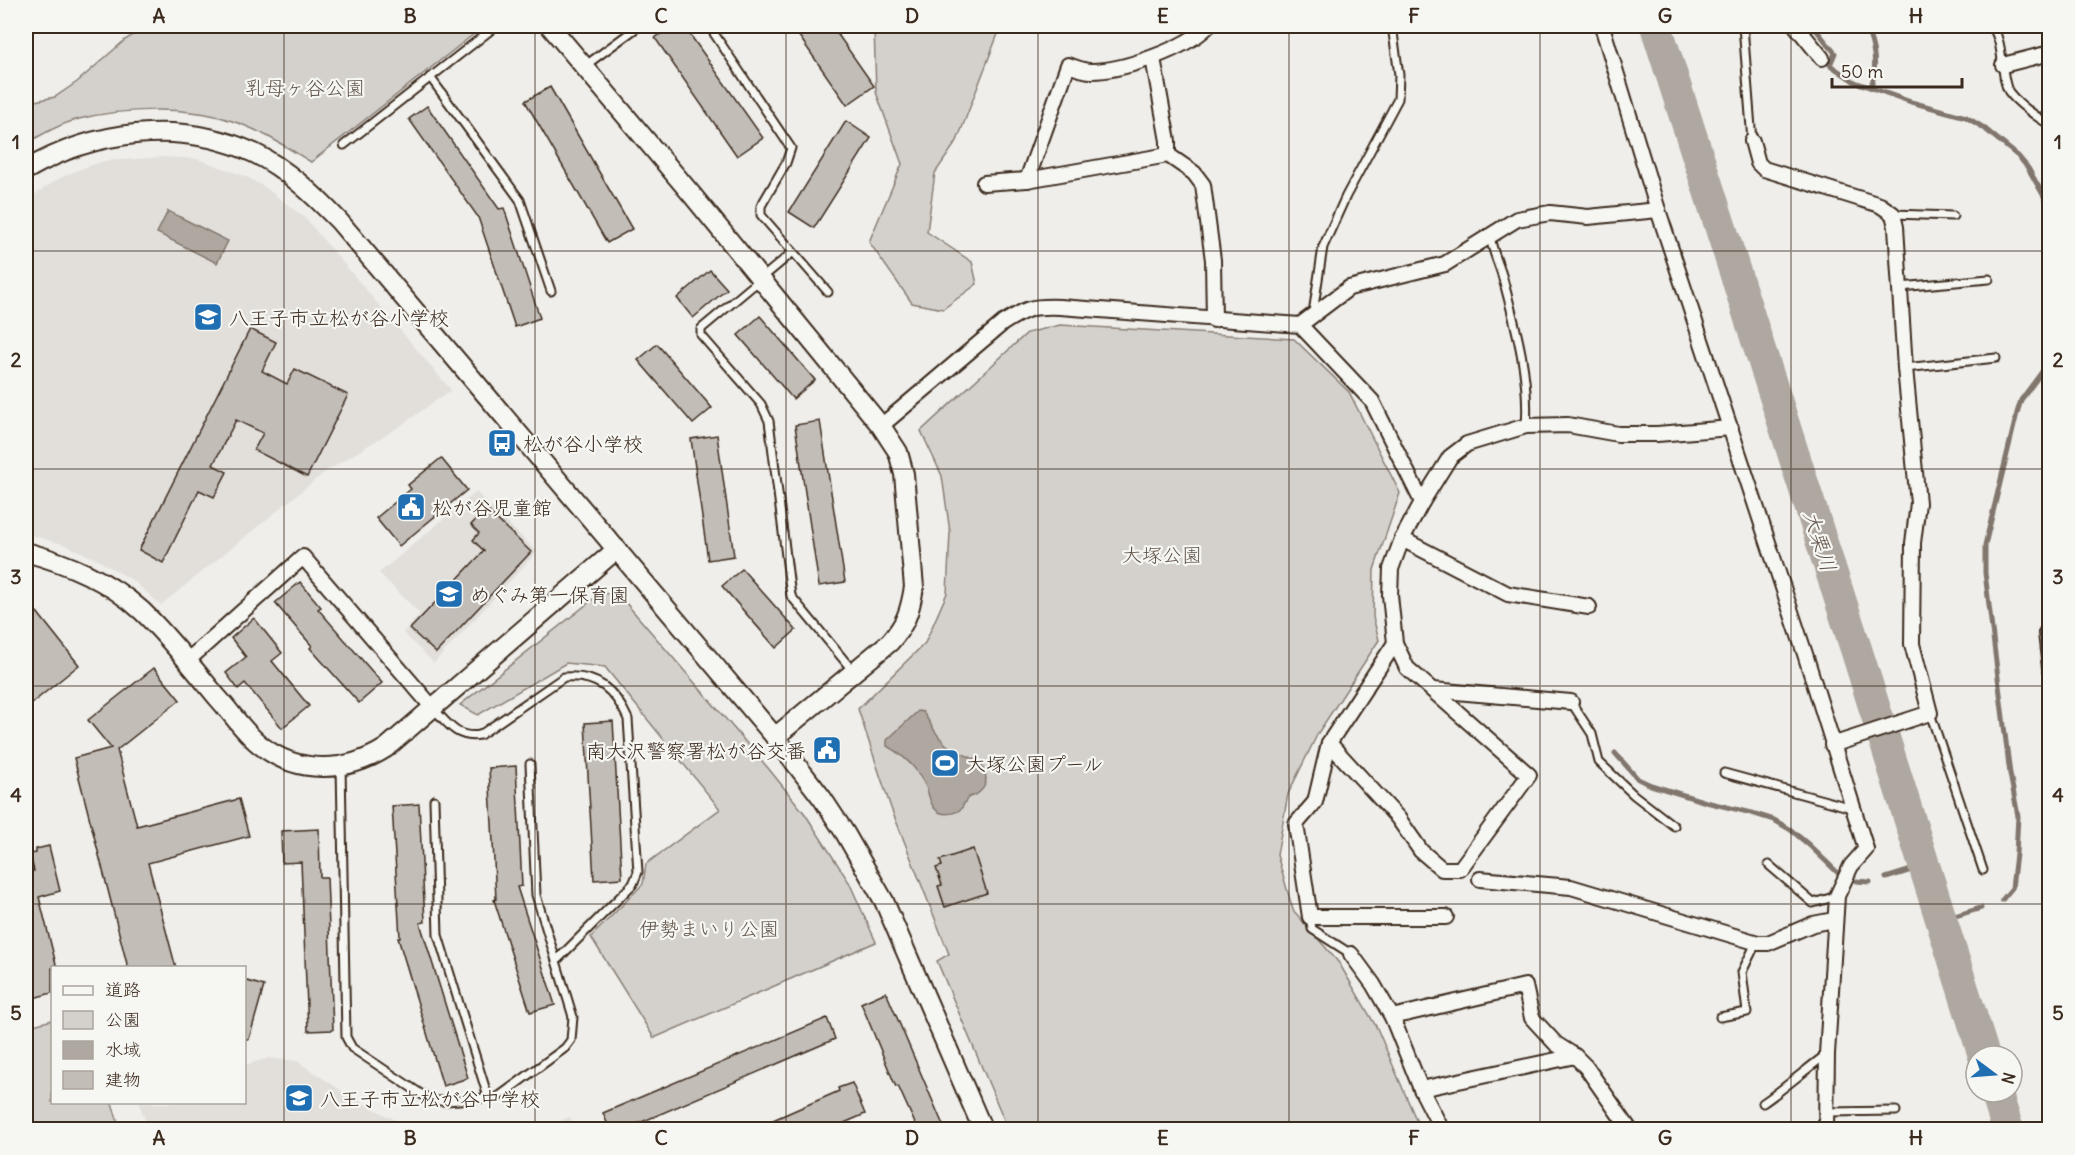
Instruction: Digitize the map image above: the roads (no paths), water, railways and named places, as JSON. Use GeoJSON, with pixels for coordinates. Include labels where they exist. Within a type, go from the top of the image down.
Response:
{"type":"FeatureCollection","features":[{"type":"Feature","properties":{"kind":"street"},"geometry":{"type":"LineString","coordinates":[[550,26],[761,279],[881,426],[898,452],[904,474],[914,587],[905,623],[890,642],[775,737]]}},
{"type":"Feature","properties":{"kind":"street"},"geometry":{"type":"LineString","coordinates":[[1027,180],[1068,66],[1089,71],[1113,68],[1153,58],[1181,44],[1208,26]]}},
{"type":"Feature","properties":{"kind":"street"},"geometry":{"type":"LineString","coordinates":[[1602,26],[1658,210],[1827,721],[1866,849],[1851,866],[1837,896],[1827,1054],[1826,1130]]}},
{"type":"Feature","properties":{"kind":"street"},"geometry":{"type":"LineString","coordinates":[[1796,26],[1822,58]]}},
{"type":"Feature","properties":{"kind":"street"},"geometry":{"type":"LineString","coordinates":[[2003,65],[2049,53]]}},
{"type":"Feature","properties":{"kind":"street"},"geometry":{"type":"LineString","coordinates":[[1153,58],[1168,141],[1168,155]]}},
{"type":"Feature","properties":{"kind":"street"},"geometry":{"type":"LineString","coordinates":[[26,170],[73,146],[128,134],[164,133],[198,136],[253,153],[276,166],[298,182],[339,221],[775,737],[822,798],[884,901],[982,1130]]}},
{"type":"Feature","properties":{"kind":"street"},"geometry":{"type":"LineString","coordinates":[[1752,141],[1758,163],[1764,169],[1867,199],[1893,214],[1905,368],[1917,477],[1918,503],[1913,543],[1912,644],[1928,714],[1834,744]]}},
{"type":"Feature","properties":{"kind":"street"},"geometry":{"type":"LineString","coordinates":[[984,183],[1027,180],[1168,155],[1194,173],[1203,185],[1213,260],[1214,320]]}},
{"type":"Feature","properties":{"kind":"street"},"geometry":{"type":"LineString","coordinates":[[881,426],[1003,323],[1024,309],[1043,306],[1300,325],[1349,288],[1446,264],[1516,219],[1550,213],[1588,217],[1658,210]]}},
{"type":"Feature","properties":{"kind":"street"},"geometry":{"type":"LineString","coordinates":[[1300,325],[1372,401],[1422,502]]}},
{"type":"Feature","properties":{"kind":"street"},"geometry":{"type":"LineString","coordinates":[[1329,743],[1398,818],[1421,851],[1442,869],[1460,869],[1529,775],[1407,668],[1395,644],[1390,595],[1391,569],[1402,539],[1422,502],[1450,457],[1467,444],[1526,426],[1568,425],[1618,434],[1657,434],[1731,428]]}},
{"type":"Feature","properties":{"kind":"street"},"geometry":{"type":"LineString","coordinates":[[1402,539],[1508,594],[1590,607]]}},
{"type":"Feature","properties":{"kind":"street"},"geometry":{"type":"LineString","coordinates":[[26,552],[62,562],[120,593],[141,611],[248,733],[270,753],[305,766],[324,768],[341,766],[373,756],[386,748],[617,549]]}},
{"type":"Feature","properties":{"kind":"street"},"geometry":{"type":"LineString","coordinates":[[187,661],[303,557],[434,708]]}},
{"type":"Feature","properties":{"kind":"street"},"geometry":{"type":"LineString","coordinates":[[2046,633],[2049,668]]}},
{"type":"Feature","properties":{"kind":"street"},"geometry":{"type":"LineString","coordinates":[[1395,644],[1329,743],[1315,802],[1296,824],[1310,917],[1446,917]]}},
{"type":"Feature","properties":{"kind":"street"},"geometry":{"type":"LineString","coordinates":[[1433,690],[1571,702]]}},
{"type":"Feature","properties":{"kind":"street"},"geometry":{"type":"LineString","coordinates":[[1480,879],[1571,887],[1756,943],[1768,944],[1813,924],[1834,920]]}},
{"type":"Feature","properties":{"kind":"street"},"geometry":{"type":"LineString","coordinates":[[1351,954],[1373,984],[1392,1017],[1421,1089],[1442,1130]]}},
{"type":"Feature","properties":{"kind":"street"},"geometry":{"type":"LineString","coordinates":[[1392,1017],[1525,986],[1532,1018],[1556,1044],[1575,1056],[1586,1067],[1630,1130]]}},
{"type":"Feature","properties":{"kind":"street"},"geometry":{"type":"LineString","coordinates":[[1421,1089],[1575,1056]]}},
{"type":"Feature","properties":{"kind":"lane"},"geometry":{"type":"LineString","coordinates":[[344,145],[496,26]]}},
{"type":"Feature","properties":{"kind":"lane"},"geometry":{"type":"LineString","coordinates":[[584,66],[639,26]]}},
{"type":"Feature","properties":{"kind":"lane"},"geometry":{"type":"LineString","coordinates":[[709,26],[791,148],[786,163],[761,206],[761,215],[828,292]]}},
{"type":"Feature","properties":{"kind":"lane"},"geometry":{"type":"LineString","coordinates":[[1313,316],[1323,247],[1346,196],[1398,99],[1399,75],[1392,26]]}},
{"type":"Feature","properties":{"kind":"lane"},"geometry":{"type":"LineString","coordinates":[[1743,26],[1752,141]]}},
{"type":"Feature","properties":{"kind":"lane"},"geometry":{"type":"LineString","coordinates":[[1990,26],[1995,30],[2008,91],[2049,125]]}},
{"type":"Feature","properties":{"kind":"lane"},"geometry":{"type":"LineString","coordinates":[[430,77],[520,200],[551,291]]}},
{"type":"Feature","properties":{"kind":"lane"},"geometry":{"type":"LineString","coordinates":[[1893,214],[1953,216]]}},
{"type":"Feature","properties":{"kind":"lane"},"geometry":{"type":"LineString","coordinates":[[1490,236],[1492,252],[1500,269],[1518,340],[1528,408],[1526,426]]}},
{"type":"Feature","properties":{"kind":"lane"},"geometry":{"type":"LineString","coordinates":[[793,252],[701,329],[701,335],[761,404],[769,421],[791,596],[854,672]]}},
{"type":"Feature","properties":{"kind":"lane"},"geometry":{"type":"LineString","coordinates":[[1900,287],[1989,279]]}},
{"type":"Feature","properties":{"kind":"lane"},"geometry":{"type":"LineString","coordinates":[[1905,368],[1996,358]]}},
{"type":"Feature","properties":{"kind":"lane"},"geometry":{"type":"LineString","coordinates":[[434,708],[454,730],[467,737],[480,735],[564,677],[578,676],[597,681],[612,692],[621,703],[628,718],[638,872],[633,884],[557,960]]}},
{"type":"Feature","properties":{"kind":"lane"},"geometry":{"type":"LineString","coordinates":[[1571,702],[1592,734],[1599,762],[1634,795],[1674,826]]}},
{"type":"Feature","properties":{"kind":"lane"},"geometry":{"type":"LineString","coordinates":[[1928,714],[1983,870]]}},
{"type":"Feature","properties":{"kind":"lane"},"geometry":{"type":"LineString","coordinates":[[341,766],[346,1037],[352,1048],[424,1096],[436,1101],[446,1101],[498,1097],[566,1048],[571,1040],[573,1017],[536,894],[530,764]]}},
{"type":"Feature","properties":{"kind":"lane"},"geometry":{"type":"LineString","coordinates":[[1724,773],[1852,808]]}},
{"type":"Feature","properties":{"kind":"lane"},"geometry":{"type":"LineString","coordinates":[[434,800],[438,935],[488,1097]]}},
{"type":"Feature","properties":{"kind":"lane"},"geometry":{"type":"LineString","coordinates":[[1769,865],[1813,903],[1837,896]]}},
{"type":"Feature","properties":{"kind":"lane"},"geometry":{"type":"LineString","coordinates":[[1310,917],[1312,929],[1351,954]]}},
{"type":"Feature","properties":{"kind":"lane"},"geometry":{"type":"LineString","coordinates":[[1720,1017],[1747,1012],[1742,972],[1756,943]]}},
{"type":"Feature","properties":{"kind":"lane"},"geometry":{"type":"LineString","coordinates":[[1763,1103],[1784,1090],[1827,1054]]}},
{"type":"Feature","properties":{"kind":"lane"},"geometry":{"type":"LineString","coordinates":[[1827,1112],[1896,1111]]}},
{"type":"Feature","properties":{"kind":"water"},"geometry":{"type":"Polygon","coordinates":[[[168,211],[228,241],[217,263],[157,233],[168,211]]]}},
{"type":"Feature","properties":{"kind":"water","name":"大塚公園プール"},"geometry":{"type":"Polygon","coordinates":[[[918,711],[923,712],[943,741],[978,762],[984,770],[986,780],[982,789],[976,795],[969,797],[961,809],[955,812],[945,814],[936,810],[914,767],[887,746],[887,740],[918,711]]]}},
{"type":"Feature","properties":{"kind":"waterway","name":"大栗川"},"geometry":{"type":"LineString","coordinates":[[1656,26],[1980,1044]]}},
{"type":"Feature","properties":{"kind":"waterway"},"geometry":{"type":"LineString","coordinates":[[1813,26],[1835,53],[1830,65],[1855,82],[1911,102],[1966,117],[1984,128],[2019,157],[2028,168],[2050,207]]}},
{"type":"Feature","properties":{"kind":"waterway"},"geometry":{"type":"LineString","coordinates":[[1865,26],[1874,56],[1871,87]]}},
{"type":"Feature","properties":{"kind":"waterway"},"geometry":{"type":"LineString","coordinates":[[2002,900],[2012,888],[2018,816],[2010,774],[1985,573],[1985,545],[2021,400],[2050,361]]}},
{"type":"Feature","properties":{"kind":"waterway"},"geometry":{"type":"LineString","coordinates":[[1615,753],[1638,779],[1651,785],[1774,820],[1791,830],[1839,874]]}},
{"type":"Feature","properties":{"kind":"waterway"},"geometry":{"type":"LineString","coordinates":[[1886,878],[1924,866]]}},
{"type":"Feature","properties":{"kind":"waterway"},"geometry":{"type":"LineString","coordinates":[[1856,881],[1870,882]]}},
{"type":"Feature","properties":{"kind":"waterway"},"geometry":{"type":"LineString","coordinates":[[1942,920],[1981,908]]}},
{"type":"Feature","properties":{"kind":"waterway","name":"大栗川"},"geometry":{"type":"LineString","coordinates":[[2000,1104],[2008,1130]]}},
{"type":"Feature","properties":{"kind":"place","name":"八王子市立松が谷小学校"},"geometry":{"type":"Point","coordinates":[208,317]}},
{"type":"Feature","properties":{"kind":"place","name":"松が谷小学校"},"geometry":{"type":"Point","coordinates":[502,443]}},
{"type":"Feature","properties":{"kind":"place","name":"松が谷児童館"},"geometry":{"type":"Point","coordinates":[411,507]}},
{"type":"Feature","properties":{"kind":"place","name":"めぐみ第一保育園"},"geometry":{"type":"Point","coordinates":[449,594]}},
{"type":"Feature","properties":{"kind":"place","name":"南大沢警察署松が谷交番"},"geometry":{"type":"Point","coordinates":[827,750]}},
{"type":"Feature","properties":{"kind":"place","name":"大塚公園プール"},"geometry":{"type":"Point","coordinates":[945,763]}},
{"type":"Feature","properties":{"kind":"place","name":"八王子市立松が谷中学校"},"geometry":{"type":"Point","coordinates":[299,1098]}},
{"type":"Feature","properties":{"kind":"park label","name":"乳母ヶ谷公園"},"geometry":{"type":"Point","coordinates":[305,87]}},
{"type":"Feature","properties":{"kind":"park label","name":"大塚公園"},"geometry":{"type":"Point","coordinates":[1162,554]}},
{"type":"Feature","properties":{"kind":"park label","name":"伊勢まいり公園"},"geometry":{"type":"Point","coordinates":[709,928]}}]}
